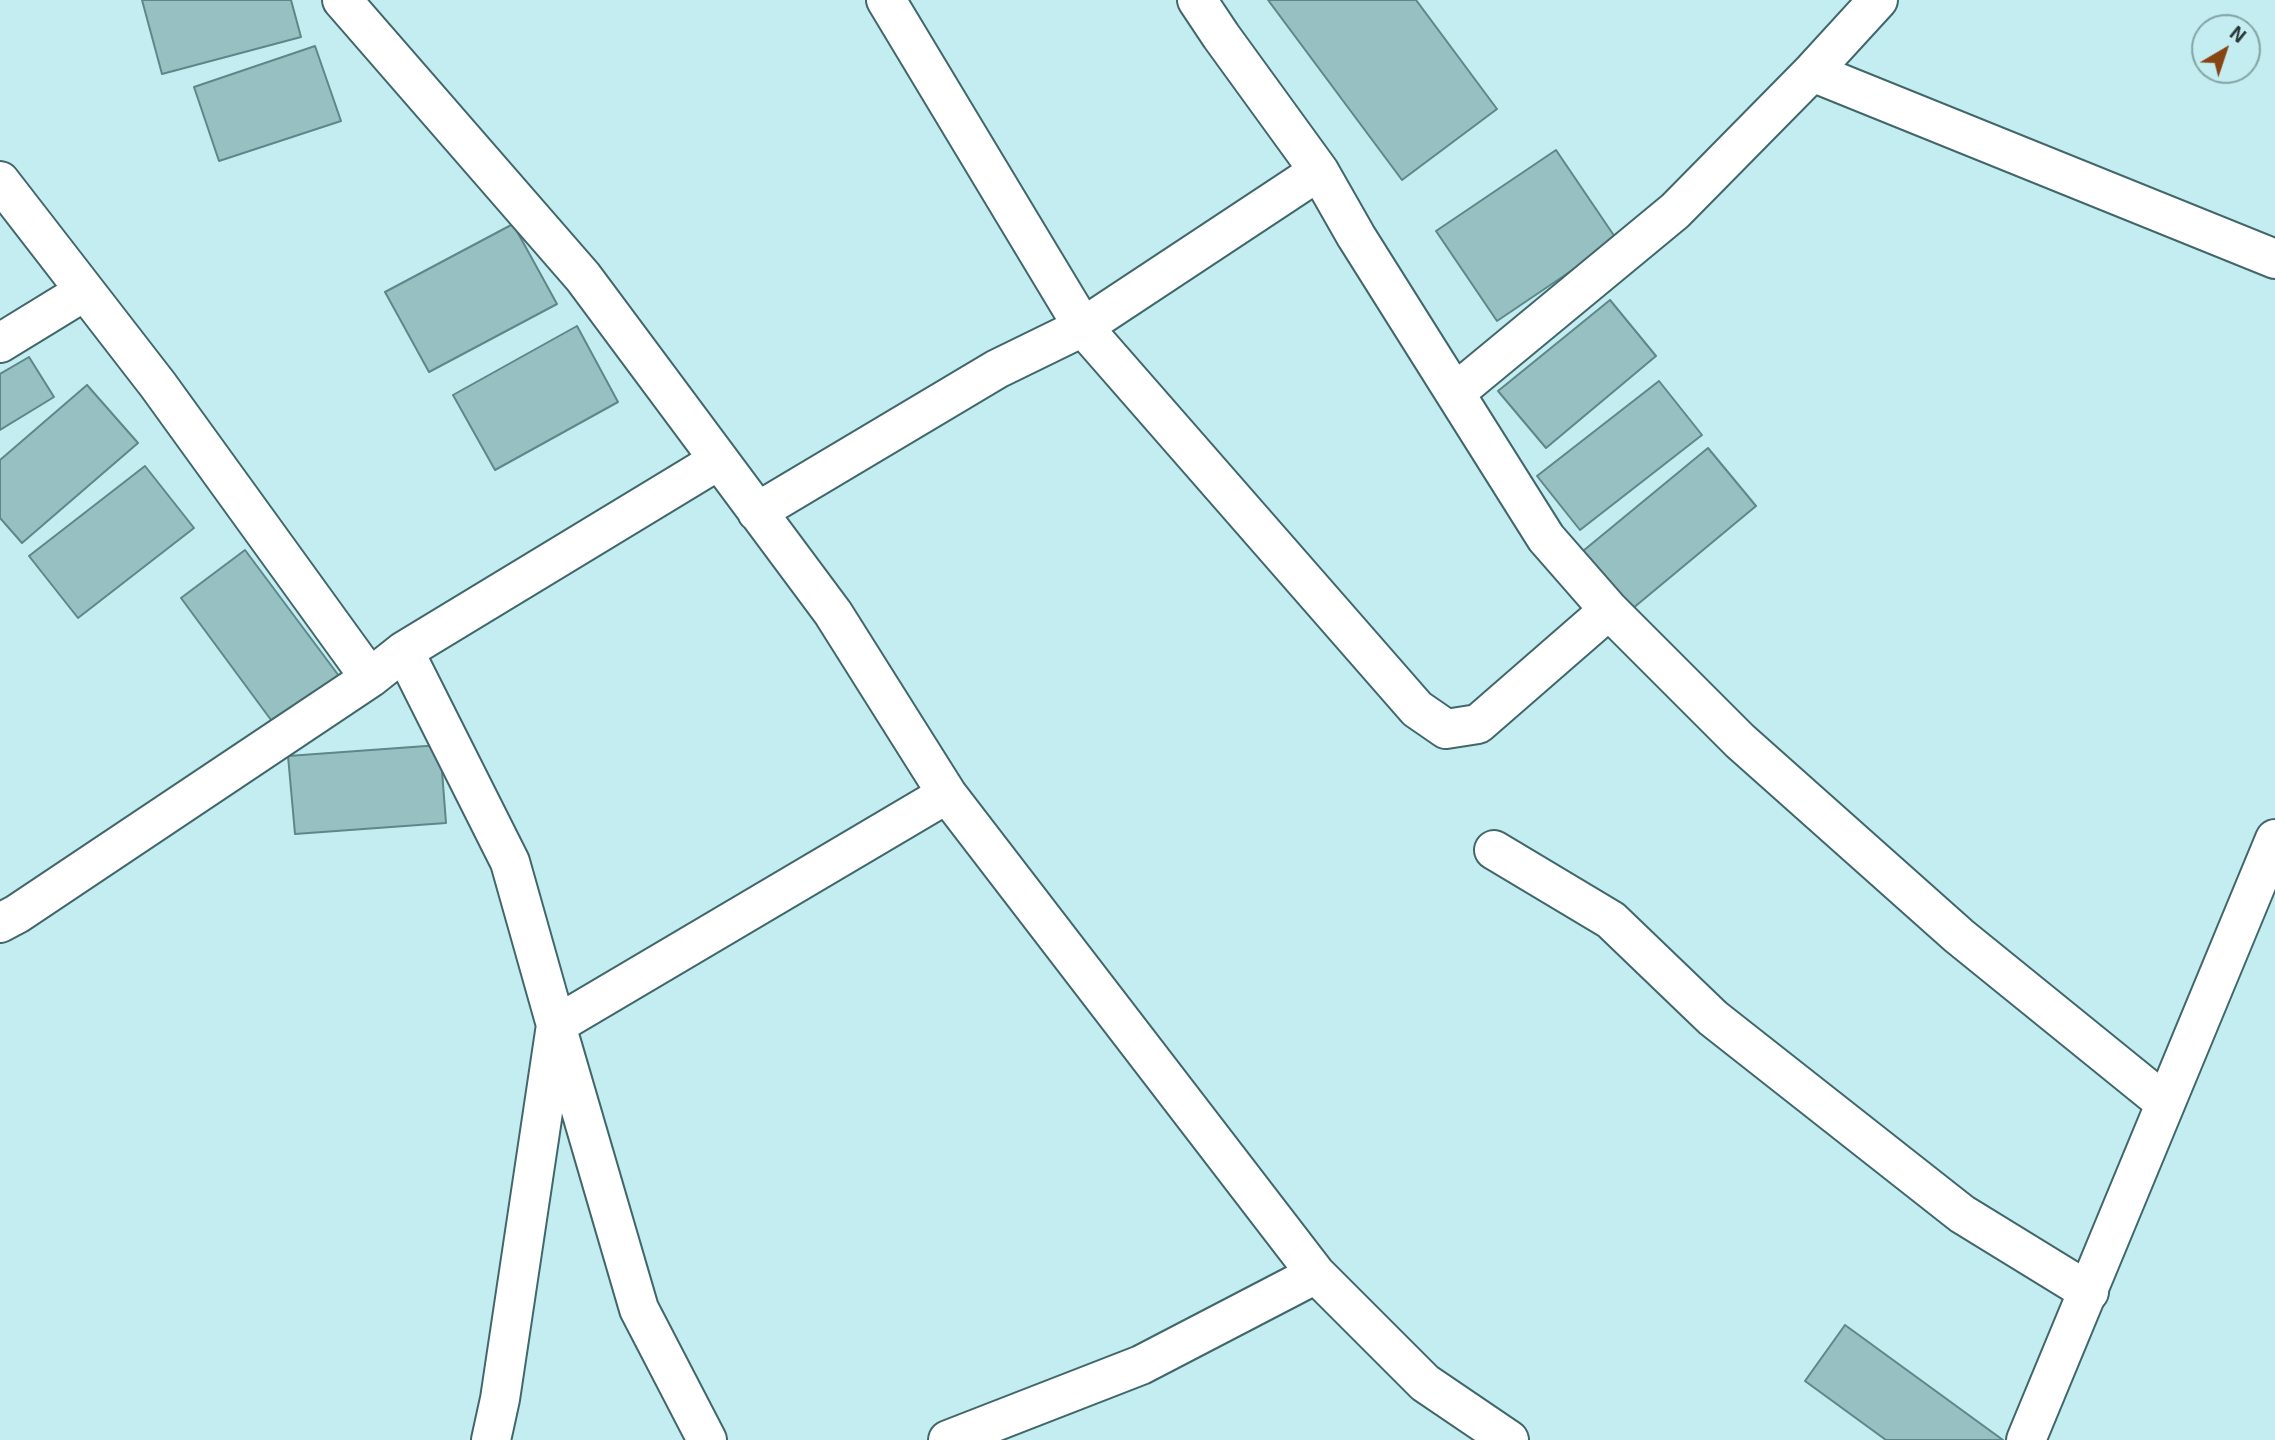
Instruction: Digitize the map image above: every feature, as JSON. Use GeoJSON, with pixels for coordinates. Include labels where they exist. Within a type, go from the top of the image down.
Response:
{"type":"FeatureCollection","features":[{"type":"Feature","properties":{"kind":"street"},"geometry":{"type":"LineString","coordinates":[[342,0],[583,277],[833,613],[947,794],[1316,1274],[1425,1383],[1509,1440]]}},
{"type":"Feature","properties":{"kind":"street"},"geometry":{"type":"LineString","coordinates":[[886,0],[1083,327],[1417,709],[1446,729],[1478,724],[1609,610]]}},
{"type":"Feature","properties":{"kind":"street"},"geometry":{"type":"LineString","coordinates":[[1197,0],[1319,171],[1356,236],[1546,538],[1609,610],[1740,741],[1948,927],[2165,1103]]}},
{"type":"Feature","properties":{"kind":"street"},"geometry":{"type":"LineString","coordinates":[[1456,392],[1675,211],[1812,72],[1878,0]]}},
{"type":"Feature","properties":{"kind":"street"},"geometry":{"type":"LineString","coordinates":[[1812,72],[2275,259]]}},
{"type":"Feature","properties":{"kind":"street"},"geometry":{"type":"LineString","coordinates":[[757,512],[997,369],[1083,327],[1319,171]]}},
{"type":"Feature","properties":{"kind":"street"},"geometry":{"type":"LineString","coordinates":[[0,181],[158,385],[370,678]]}},
{"type":"Feature","properties":{"kind":"street"},"geometry":{"type":"LineString","coordinates":[[0,343],[85,291]]}},
{"type":"Feature","properties":{"kind":"street"},"geometry":{"type":"LineString","coordinates":[[6,909],[370,678],[404,651],[719,460]]}},
{"type":"Feature","properties":{"kind":"street"},"geometry":{"type":"LineString","coordinates":[[404,651],[510,862],[639,1310],[707,1440]]}},
{"type":"Feature","properties":{"kind":"street"},"geometry":{"type":"LineString","coordinates":[[556,1025],[947,794]]}},
{"type":"Feature","properties":{"kind":"street"},"geometry":{"type":"LineString","coordinates":[[2026,1440],[2275,839]]}},
{"type":"Feature","properties":{"kind":"street"},"geometry":{"type":"LineString","coordinates":[[1494,850],[1611,920],[1713,1018],[1962,1214],[2089,1292]]}},
{"type":"Feature","properties":{"kind":"street"},"geometry":{"type":"LineString","coordinates":[[491,1440],[502,1386],[556,1025]]}},
{"type":"Feature","properties":{"kind":"street"},"geometry":{"type":"LineString","coordinates":[[948,1440],[1141,1365],[1316,1274]]}},
{"type":"Feature","properties":{"kind":"building"},"geometry":{"type":"Polygon","coordinates":[[[142,0],[291,0],[301,37],[162,74],[142,0]]]}},
{"type":"Feature","properties":{"kind":"building"},"geometry":{"type":"Polygon","coordinates":[[[1268,0],[1416,0],[1497,109],[1402,180],[1268,0]]]}},
{"type":"Feature","properties":{"kind":"building"},"geometry":{"type":"Polygon","coordinates":[[[315,46],[341,121],[219,161],[194,87],[315,46]]]}},
{"type":"Feature","properties":{"kind":"building"},"geometry":{"type":"Polygon","coordinates":[[[1556,150],[1617,240],[1497,321],[1436,231],[1556,150]]]}},
{"type":"Feature","properties":{"kind":"building"},"geometry":{"type":"Polygon","coordinates":[[[513,224],[557,304],[429,372],[385,292],[513,224]]]}},
{"type":"Feature","properties":{"kind":"building"},"geometry":{"type":"Polygon","coordinates":[[[1610,300],[1656,356],[1546,448],[1498,391],[1610,300]]]}},
{"type":"Feature","properties":{"kind":"building"},"geometry":{"type":"Polygon","coordinates":[[[577,326],[618,402],[495,470],[453,395],[577,326]]]}},
{"type":"Feature","properties":{"kind":"building"},"geometry":{"type":"Polygon","coordinates":[[[29,357],[54,397],[0,430],[0,374],[29,357]]]}},
{"type":"Feature","properties":{"kind":"building"},"geometry":{"type":"Polygon","coordinates":[[[1659,381],[1702,435],[1580,530],[1537,476],[1659,381]]]}},
{"type":"Feature","properties":{"kind":"building"},"geometry":{"type":"Polygon","coordinates":[[[87,385],[138,443],[22,543],[0,518],[0,460],[87,385]]]}},
{"type":"Feature","properties":{"kind":"building"},"geometry":{"type":"Polygon","coordinates":[[[1708,448],[1756,506],[1632,609],[1583,551],[1708,448]]]}},
{"type":"Feature","properties":{"kind":"building"},"geometry":{"type":"Polygon","coordinates":[[[145,466],[194,528],[78,618],[29,556],[145,466]]]}},
{"type":"Feature","properties":{"kind":"building"},"geometry":{"type":"Polygon","coordinates":[[[245,550],[339,676],[274,724],[181,598],[245,550]]]}},
{"type":"Feature","properties":{"kind":"building"},"geometry":{"type":"Polygon","coordinates":[[[440,745],[446,823],[295,834],[288,756],[440,745]]]}},
{"type":"Feature","properties":{"kind":"building"},"geometry":{"type":"Polygon","coordinates":[[[1845,1325],[2003,1440],[1886,1440],[1805,1381],[1845,1325]]]}}]}
